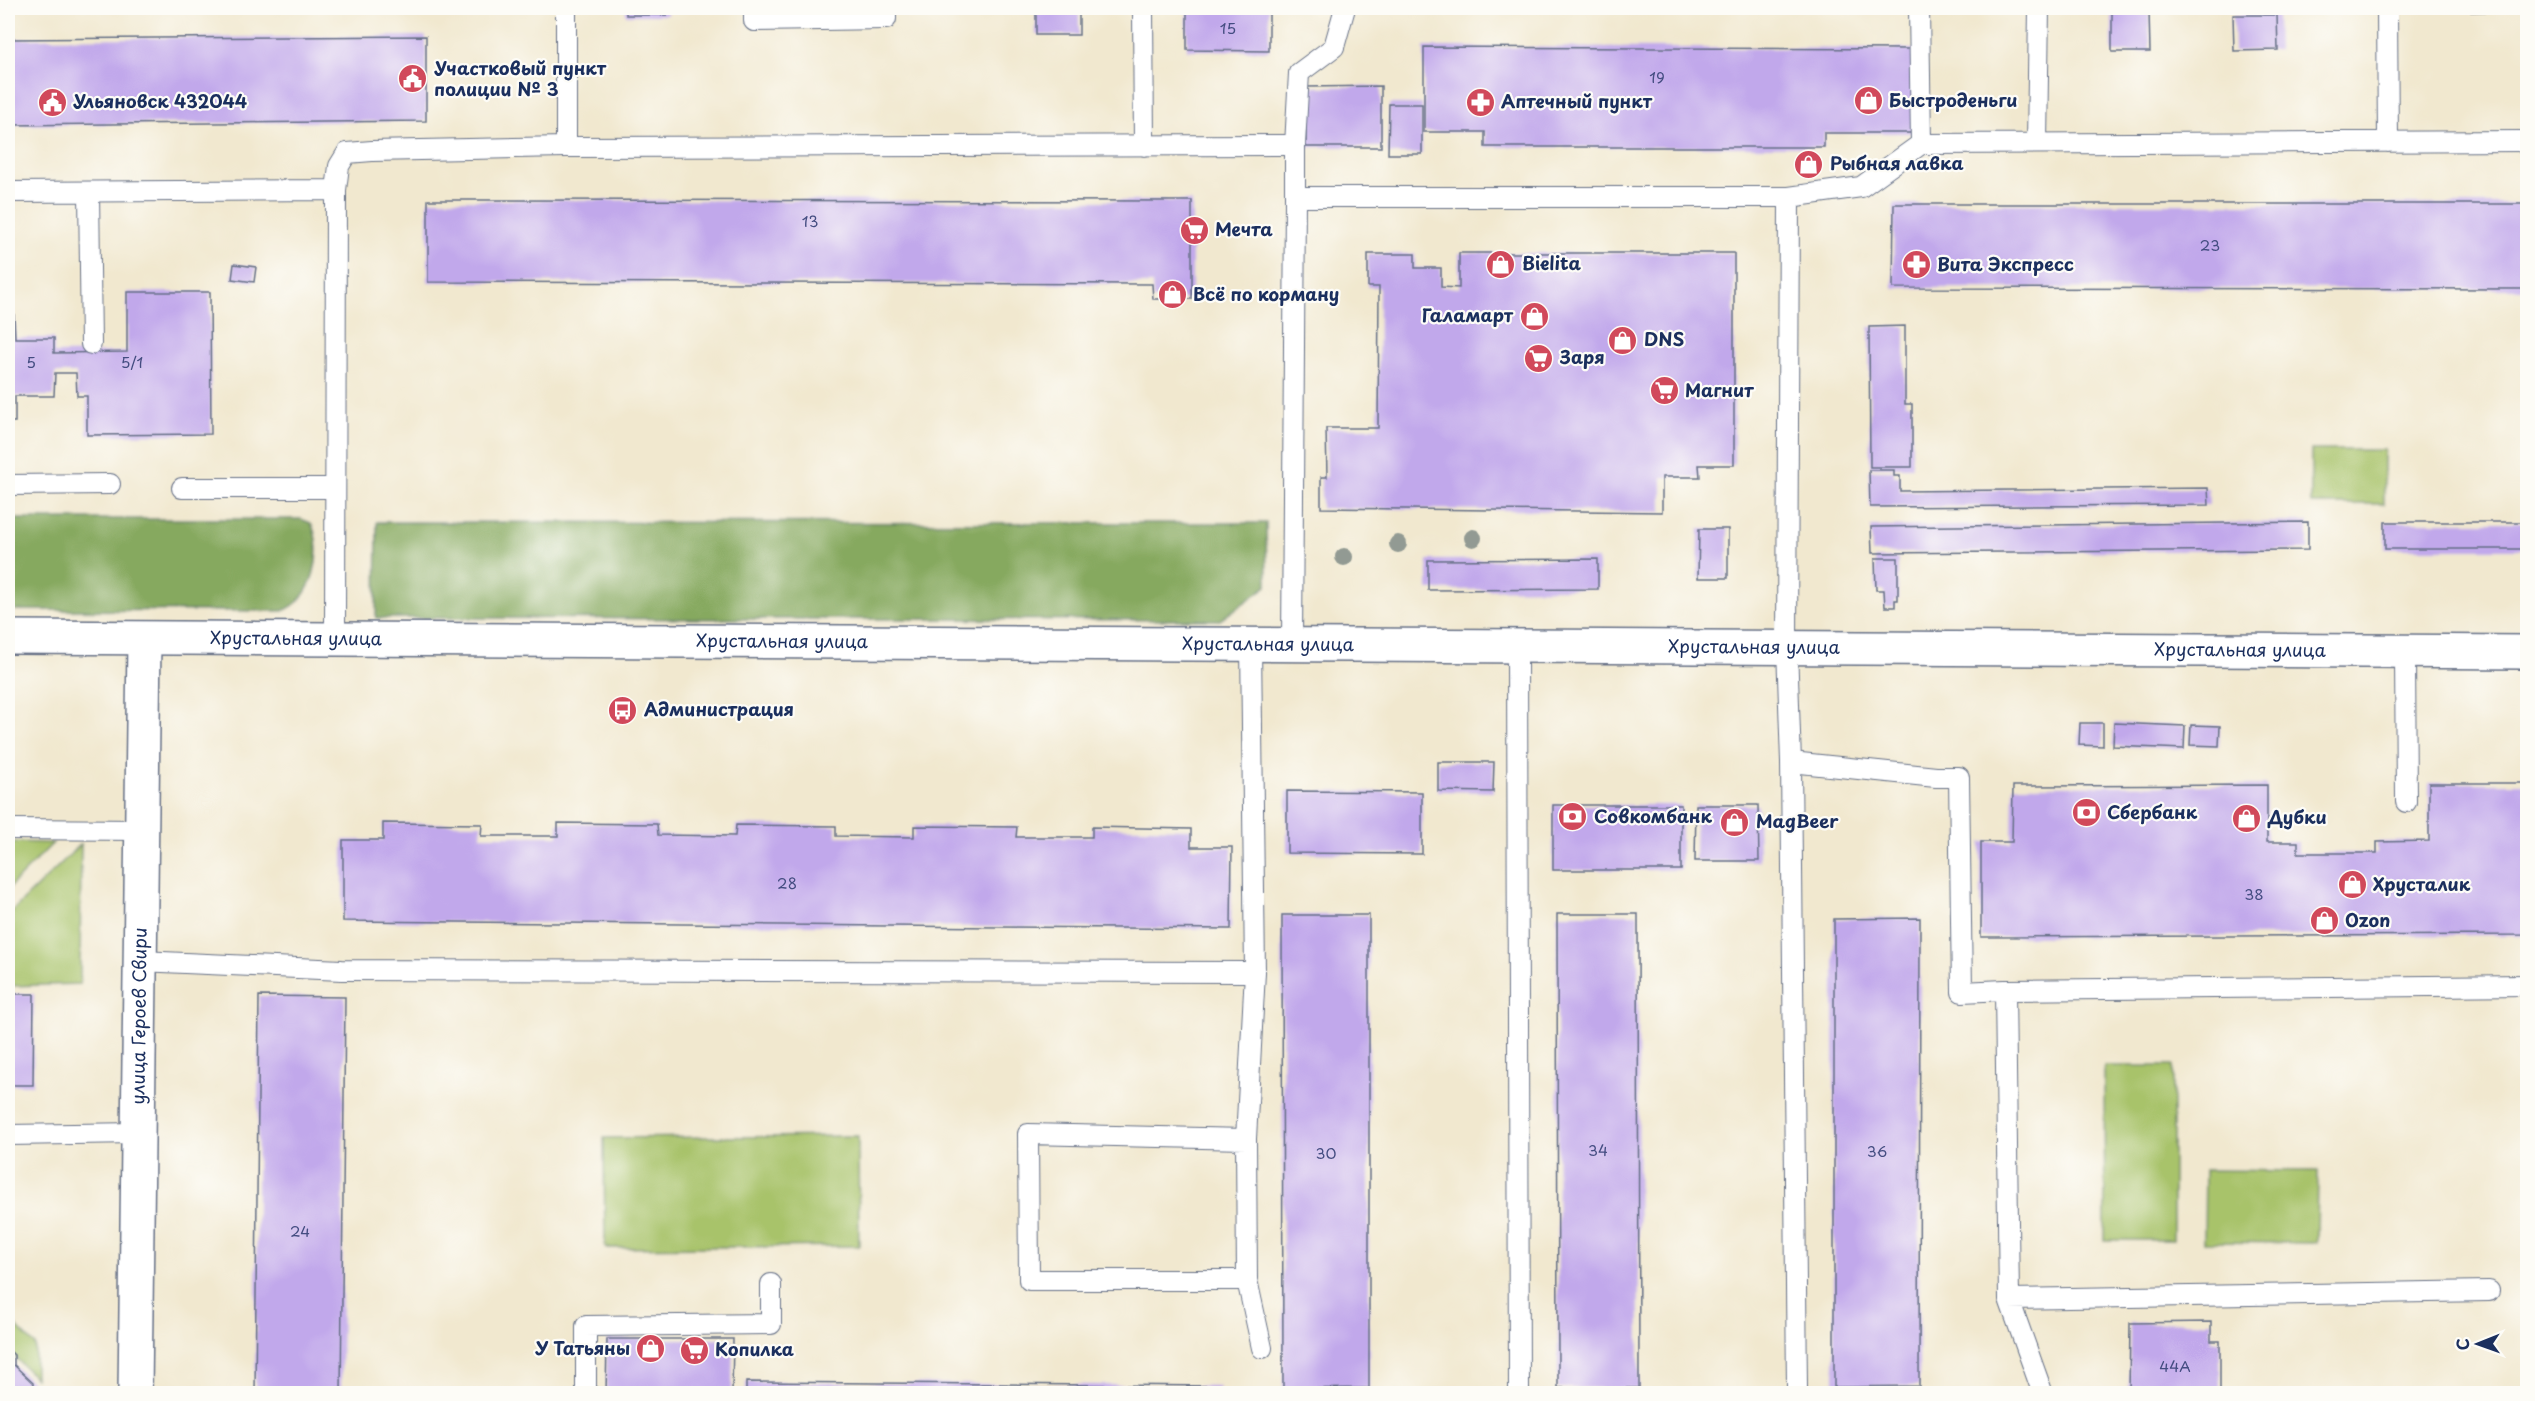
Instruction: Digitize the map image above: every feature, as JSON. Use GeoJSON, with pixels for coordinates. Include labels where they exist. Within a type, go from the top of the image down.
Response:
{"type":"FeatureCollection","features":[{"type":"Feature","properties":{"kind":"main road","name":"Хрустальная улица"},"geometry":{"type":"LineString","coordinates":[[8,637],[2528,652]]}},
{"type":"Feature","properties":{"kind":"main road","name":"улица Героев Свири"},"geometry":{"type":"LineString","coordinates":[[135,1394],[144,639]]}},
{"type":"Feature","properties":{"kind":"lane"},"geometry":{"type":"LineString","coordinates":[[566,8],[566,147]]}},
{"type":"Feature","properties":{"kind":"lane"},"geometry":{"type":"LineString","coordinates":[[754,8],[754,21],[886,20],[886,8]]}},
{"type":"Feature","properties":{"kind":"lane"},"geometry":{"type":"LineString","coordinates":[[1143,8],[1144,146]]}},
{"type":"Feature","properties":{"kind":"lane"},"geometry":{"type":"LineString","coordinates":[[1292,645],[1295,145],[1299,73],[1334,47],[1345,8]]}},
{"type":"Feature","properties":{"kind":"lane"},"geometry":{"type":"LineString","coordinates":[[1919,8],[1921,144]]}},
{"type":"Feature","properties":{"kind":"lane"},"geometry":{"type":"LineString","coordinates":[[2037,144],[2039,8]]}},
{"type":"Feature","properties":{"kind":"lane"},"geometry":{"type":"LineString","coordinates":[[2387,8],[2388,142]]}},
{"type":"Feature","properties":{"kind":"lane"},"geometry":{"type":"LineString","coordinates":[[1295,197],[1789,197],[1861,187],[1921,144],[2528,141]]}},
{"type":"Feature","properties":{"kind":"lane"},"geometry":{"type":"LineString","coordinates":[[335,640],[336,190],[339,166],[347,153],[566,147],[1295,145]]}},
{"type":"Feature","properties":{"kind":"lane"},"geometry":{"type":"LineString","coordinates":[[8,192],[336,190]]}},
{"type":"Feature","properties":{"kind":"lane"},"geometry":{"type":"LineString","coordinates":[[89,192],[91,344]]}},
{"type":"Feature","properties":{"kind":"lane"},"geometry":{"type":"LineString","coordinates":[[1789,197],[1787,648],[1791,762],[1797,1389]]}},
{"type":"Feature","properties":{"kind":"lane"},"geometry":{"type":"LineString","coordinates":[[8,485],[110,484]]}},
{"type":"Feature","properties":{"kind":"lane"},"geometry":{"type":"LineString","coordinates":[[182,488],[335,488]]}},
{"type":"Feature","properties":{"kind":"lane"},"geometry":{"type":"LineString","coordinates":[[1251,645],[1255,972],[1246,1139],[1246,1280],[1262,1348]]}},
{"type":"Feature","properties":{"kind":"lane"},"geometry":{"type":"LineString","coordinates":[[1517,646],[1519,1394]]}},
{"type":"Feature","properties":{"kind":"lane"},"geometry":{"type":"LineString","coordinates":[[2405,652],[2406,802]]}},
{"type":"Feature","properties":{"kind":"lane"},"geometry":{"type":"LineString","coordinates":[[1791,762],[1936,777],[1959,777],[1962,992],[2528,985]]}},
{"type":"Feature","properties":{"kind":"lane"},"geometry":{"type":"LineString","coordinates":[[8,829],[142,830]]}},
{"type":"Feature","properties":{"kind":"lane"},"geometry":{"type":"LineString","coordinates":[[140,961],[354,970],[1255,972]]}},
{"type":"Feature","properties":{"kind":"lane"},"geometry":{"type":"LineString","coordinates":[[2005,990],[2009,1299],[2043,1394]]}},
{"type":"Feature","properties":{"kind":"lane"},"geometry":{"type":"LineString","coordinates":[[8,1135],[138,1133]]}},
{"type":"Feature","properties":{"kind":"lane"},"geometry":{"type":"LineString","coordinates":[[1246,1139],[1028,1134],[1029,1280],[1246,1280]]}},
{"type":"Feature","properties":{"kind":"lane"},"geometry":{"type":"LineString","coordinates":[[586,1394],[586,1326],[771,1324],[771,1284]]}},
{"type":"Feature","properties":{"kind":"lane"},"geometry":{"type":"LineString","coordinates":[[2009,1299],[2489,1291]]}},
{"type":"Feature","properties":{"kind":"green space"},"geometry":{"type":"Polygon","coordinates":[[[2311,450],[2384,450],[2384,504],[2311,504],[2311,450]]]}},
{"type":"Feature","properties":{"kind":"green space"},"geometry":{"type":"Polygon","coordinates":[[[8,519],[301,519],[311,523],[315,534],[316,561],[308,587],[302,597],[293,606],[282,611],[8,610],[8,519]]]}},
{"type":"Feature","properties":{"kind":"green space"},"geometry":{"type":"Polygon","coordinates":[[[377,522],[1266,523],[1267,586],[1220,620],[376,618],[377,522]]]}},
{"type":"Feature","properties":{"kind":"green space"},"geometry":{"type":"Polygon","coordinates":[[[8,842],[53,843],[8,889],[8,842]]]}},
{"type":"Feature","properties":{"kind":"green space"},"geometry":{"type":"Polygon","coordinates":[[[81,844],[80,984],[8,986],[8,915],[81,844]]]}},
{"type":"Feature","properties":{"kind":"green space"},"geometry":{"type":"Polygon","coordinates":[[[2104,1066],[2173,1066],[2173,1240],[2105,1240],[2104,1066]]]}},
{"type":"Feature","properties":{"kind":"green space"},"geometry":{"type":"Polygon","coordinates":[[[858,1136],[859,1246],[605,1248],[604,1138],[858,1136]]]}},
{"type":"Feature","properties":{"kind":"green space"},"geometry":{"type":"Polygon","coordinates":[[[2205,1170],[2318,1171],[2317,1243],[2204,1242],[2205,1170]]]}},
{"type":"Feature","properties":{"kind":"green space"},"geometry":{"type":"Polygon","coordinates":[[[8,1318],[35,1345],[35,1378],[14,1356],[11,1359],[8,1355],[8,1318]]]}},
{"type":"Feature","properties":{"kind":"building"},"geometry":{"type":"Polygon","coordinates":[[[626,8],[667,8],[667,15],[626,15],[626,8]]]}},
{"type":"Feature","properties":{"kind":"building"},"geometry":{"type":"Polygon","coordinates":[[[1036,8],[1079,8],[1079,35],[1036,35],[1036,8]]]}},
{"type":"Feature","properties":{"kind":"building"},"geometry":{"type":"Polygon","coordinates":[[[1187,8],[1269,8],[1269,51],[1187,50],[1187,8]]]}},
{"type":"Feature","properties":{"kind":"building"},"geometry":{"type":"Polygon","coordinates":[[[2471,8],[2503,8],[2504,11],[2471,12],[2471,8]]]}},
{"type":"Feature","properties":{"kind":"building"},"geometry":{"type":"Polygon","coordinates":[[[2112,10],[2149,10],[2150,52],[2112,52],[2112,10]]]}},
{"type":"Feature","properties":{"kind":"building"},"geometry":{"type":"Polygon","coordinates":[[[2233,15],[2277,15],[2278,50],[2234,51],[2233,15]]]}},
{"type":"Feature","properties":{"kind":"building"},"geometry":{"type":"Polygon","coordinates":[[[426,36],[426,121],[8,125],[8,39],[426,36]]]}},
{"type":"Feature","properties":{"kind":"building"},"geometry":{"type":"Polygon","coordinates":[[[1424,47],[1916,49],[1916,133],[1824,133],[1824,147],[1485,147],[1485,132],[1424,132],[1424,47]]]}},
{"type":"Feature","properties":{"kind":"building"},"geometry":{"type":"Polygon","coordinates":[[[1381,86],[1381,147],[1306,147],[1306,87],[1381,86]]]}},
{"type":"Feature","properties":{"kind":"building"},"geometry":{"type":"Polygon","coordinates":[[[1389,104],[1422,104],[1422,154],[1388,154],[1389,104]]]}},
{"type":"Feature","properties":{"kind":"building"},"geometry":{"type":"Polygon","coordinates":[[[428,200],[1192,201],[1192,299],[1153,299],[1152,284],[428,282],[428,200]]]}},
{"type":"Feature","properties":{"kind":"building"},"geometry":{"type":"Polygon","coordinates":[[[1894,204],[2528,204],[2528,289],[1893,288],[1894,204]]]}},
{"type":"Feature","properties":{"kind":"building","name":"Заря"},"geometry":{"type":"Polygon","coordinates":[[[1459,253],[1734,253],[1734,465],[1699,465],[1700,477],[1662,477],[1662,512],[1321,508],[1321,477],[1327,477],[1326,428],[1378,428],[1379,287],[1368,287],[1368,254],[1415,254],[1415,268],[1441,268],[1441,287],[1459,288],[1459,253]]]}},
{"type":"Feature","properties":{"kind":"building"},"geometry":{"type":"Polygon","coordinates":[[[234,264],[256,267],[254,282],[232,279],[234,264]]]}},
{"type":"Feature","properties":{"kind":"building"},"geometry":{"type":"Polygon","coordinates":[[[127,292],[210,292],[211,434],[87,435],[87,396],[77,396],[76,373],[55,373],[54,396],[15,396],[15,422],[8,422],[8,314],[14,314],[15,338],[54,338],[54,353],[127,352],[127,292]]]}},
{"type":"Feature","properties":{"kind":"building"},"geometry":{"type":"Polygon","coordinates":[[[1905,326],[1905,404],[1912,404],[1912,467],[1870,467],[1869,327],[1905,326]]]}},
{"type":"Feature","properties":{"kind":"building"},"geometry":{"type":"Polygon","coordinates":[[[1869,470],[1894,470],[1894,476],[1900,476],[1900,491],[2208,488],[2209,505],[1870,507],[1869,470]]]}},
{"type":"Feature","properties":{"kind":"building"},"geometry":{"type":"Polygon","coordinates":[[[2308,522],[2308,550],[1872,553],[1871,527],[2308,522]]]}},
{"type":"Feature","properties":{"kind":"building"},"geometry":{"type":"Polygon","coordinates":[[[2385,522],[2528,522],[2528,549],[2385,549],[2385,522]]]}},
{"type":"Feature","properties":{"kind":"building"},"geometry":{"type":"Polygon","coordinates":[[[1699,529],[1728,529],[1728,578],[1698,578],[1699,529]]]}},
{"type":"Feature","properties":{"kind":"building"},"geometry":{"type":"Polygon","coordinates":[[[1875,558],[1898,558],[1898,600],[1895,600],[1895,607],[1885,607],[1884,590],[1876,590],[1875,558]]]}},
{"type":"Feature","properties":{"kind":"building"},"geometry":{"type":"Polygon","coordinates":[[[1598,559],[1598,589],[1428,590],[1428,560],[1598,559]]]}},
{"type":"Feature","properties":{"kind":"building"},"geometry":{"type":"Polygon","coordinates":[[[2080,723],[2103,723],[2103,746],[2079,745],[2080,723]]]}},
{"type":"Feature","properties":{"kind":"building"},"geometry":{"type":"Polygon","coordinates":[[[2114,723],[2185,726],[2184,749],[2113,746],[2114,723]]]}},
{"type":"Feature","properties":{"kind":"building"},"geometry":{"type":"Polygon","coordinates":[[[2191,725],[2220,726],[2219,746],[2190,745],[2191,725]]]}},
{"type":"Feature","properties":{"kind":"building"},"geometry":{"type":"Polygon","coordinates":[[[1438,762],[1494,762],[1493,792],[1438,791],[1438,762]]]}},
{"type":"Feature","properties":{"kind":"building"},"geometry":{"type":"Polygon","coordinates":[[[2429,783],[2528,783],[2528,935],[1981,937],[1981,842],[2012,842],[2013,786],[2267,785],[2267,842],[2298,842],[2298,853],[2377,853],[2377,842],[2429,841],[2429,783]]]}},
{"type":"Feature","properties":{"kind":"building"},"geometry":{"type":"Polygon","coordinates":[[[1287,791],[1422,792],[1422,854],[1287,853],[1287,791]]]}},
{"type":"Feature","properties":{"kind":"building"},"geometry":{"type":"Polygon","coordinates":[[[1553,805],[1681,805],[1681,870],[1553,870],[1553,805]]]}},
{"type":"Feature","properties":{"kind":"building"},"geometry":{"type":"Polygon","coordinates":[[[1696,805],[1758,805],[1759,861],[1695,861],[1696,805]]]}},
{"type":"Feature","properties":{"kind":"building"},"geometry":{"type":"Polygon","coordinates":[[[383,823],[482,824],[481,836],[558,836],[558,823],[657,824],[658,835],[735,836],[736,825],[836,826],[836,836],[914,837],[914,826],[1017,827],[1016,837],[1092,837],[1092,827],[1191,829],[1191,847],[1232,847],[1231,929],[343,921],[343,840],[383,840],[383,823]]]}},
{"type":"Feature","properties":{"kind":"building"},"geometry":{"type":"Polygon","coordinates":[[[1557,914],[1638,914],[1639,1388],[1558,1388],[1557,914]]]}},
{"type":"Feature","properties":{"kind":"building"},"geometry":{"type":"Polygon","coordinates":[[[1282,915],[1369,915],[1369,1388],[1283,1389],[1282,915]]]}},
{"type":"Feature","properties":{"kind":"building"},"geometry":{"type":"Polygon","coordinates":[[[1920,918],[1919,1386],[1834,1387],[1834,919],[1920,918]]]}},
{"type":"Feature","properties":{"kind":"building"},"geometry":{"type":"Polygon","coordinates":[[[8,994],[34,994],[33,1085],[8,1085],[8,994]]]}},
{"type":"Feature","properties":{"kind":"building"},"geometry":{"type":"Polygon","coordinates":[[[259,996],[345,997],[341,1394],[255,1394],[259,996]]]}},
{"type":"Feature","properties":{"kind":"building"},"geometry":{"type":"Polygon","coordinates":[[[2211,1322],[2211,1341],[2220,1341],[2220,1394],[2129,1394],[2130,1323],[2211,1322]]]}},
{"type":"Feature","properties":{"kind":"building"},"geometry":{"type":"Polygon","coordinates":[[[607,1339],[733,1339],[732,1394],[606,1394],[607,1339]]]}},
{"type":"Feature","properties":{"kind":"building"},"geometry":{"type":"Polygon","coordinates":[[[8,1349],[14,1355],[14,1365],[33,1383],[33,1394],[8,1394],[8,1349]]]}},
{"type":"Feature","properties":{"kind":"building"},"geometry":{"type":"Polygon","coordinates":[[[746,1382],[1219,1386],[1219,1394],[746,1394],[746,1382]]]}},
{"type":"Feature","properties":{"kind":"place","name":"Участковый пункт полиции № 3"},"geometry":{"type":"Point","coordinates":[413,79]}},
{"type":"Feature","properties":{"kind":"place","name":"Быстроденьги"},"geometry":{"type":"Point","coordinates":[1868,101]}},
{"type":"Feature","properties":{"kind":"place","name":"Ульяновск 432044"},"geometry":{"type":"Point","coordinates":[52,102]}},
{"type":"Feature","properties":{"kind":"place","name":"Аптечный пункт"},"geometry":{"type":"Point","coordinates":[1480,102]}},
{"type":"Feature","properties":{"kind":"place","name":"Рыбная лавка"},"geometry":{"type":"Point","coordinates":[1809,164]}},
{"type":"Feature","properties":{"kind":"place","name":"Мечта"},"geometry":{"type":"Point","coordinates":[1194,230]}},
{"type":"Feature","properties":{"kind":"place","name":"Bielita"},"geometry":{"type":"Point","coordinates":[1501,264]}},
{"type":"Feature","properties":{"kind":"place","name":"Вита Экспресс"},"geometry":{"type":"Point","coordinates":[1916,265]}},
{"type":"Feature","properties":{"kind":"place","name":"Всё по корману"},"geometry":{"type":"Point","coordinates":[1172,295]}},
{"type":"Feature","properties":{"kind":"place","name":"Галамарт"},"geometry":{"type":"Point","coordinates":[1534,316]}},
{"type":"Feature","properties":{"kind":"place","name":"DNS"},"geometry":{"type":"Point","coordinates":[1623,340]}},
{"type":"Feature","properties":{"kind":"place","name":"Заря"},"geometry":{"type":"Point","coordinates":[1539,358]}},
{"type":"Feature","properties":{"kind":"place","name":"Магнит"},"geometry":{"type":"Point","coordinates":[1664,391]}},
{"type":"Feature","properties":{"kind":"place","name":"Администрация"},"geometry":{"type":"Point","coordinates":[623,710]}},
{"type":"Feature","properties":{"kind":"place","name":"Сбербанк"},"geometry":{"type":"Point","coordinates":[2086,813]}},
{"type":"Feature","properties":{"kind":"place","name":"Совкомбанк"},"geometry":{"type":"Point","coordinates":[1573,817]}},
{"type":"Feature","properties":{"kind":"place","name":"Дубки"},"geometry":{"type":"Point","coordinates":[2247,818]}},
{"type":"Feature","properties":{"kind":"place","name":"MagBeer"},"geometry":{"type":"Point","coordinates":[1735,822]}},
{"type":"Feature","properties":{"kind":"place","name":"Хрусталик"},"geometry":{"type":"Point","coordinates":[2352,885]}},
{"type":"Feature","properties":{"kind":"place","name":"Ozon"},"geometry":{"type":"Point","coordinates":[2324,921]}},
{"type":"Feature","properties":{"kind":"place","name":"У Татьяны"},"geometry":{"type":"Point","coordinates":[651,1349]}},
{"type":"Feature","properties":{"kind":"place","name":"Копилка"},"geometry":{"type":"Point","coordinates":[694,1350]}}]}
